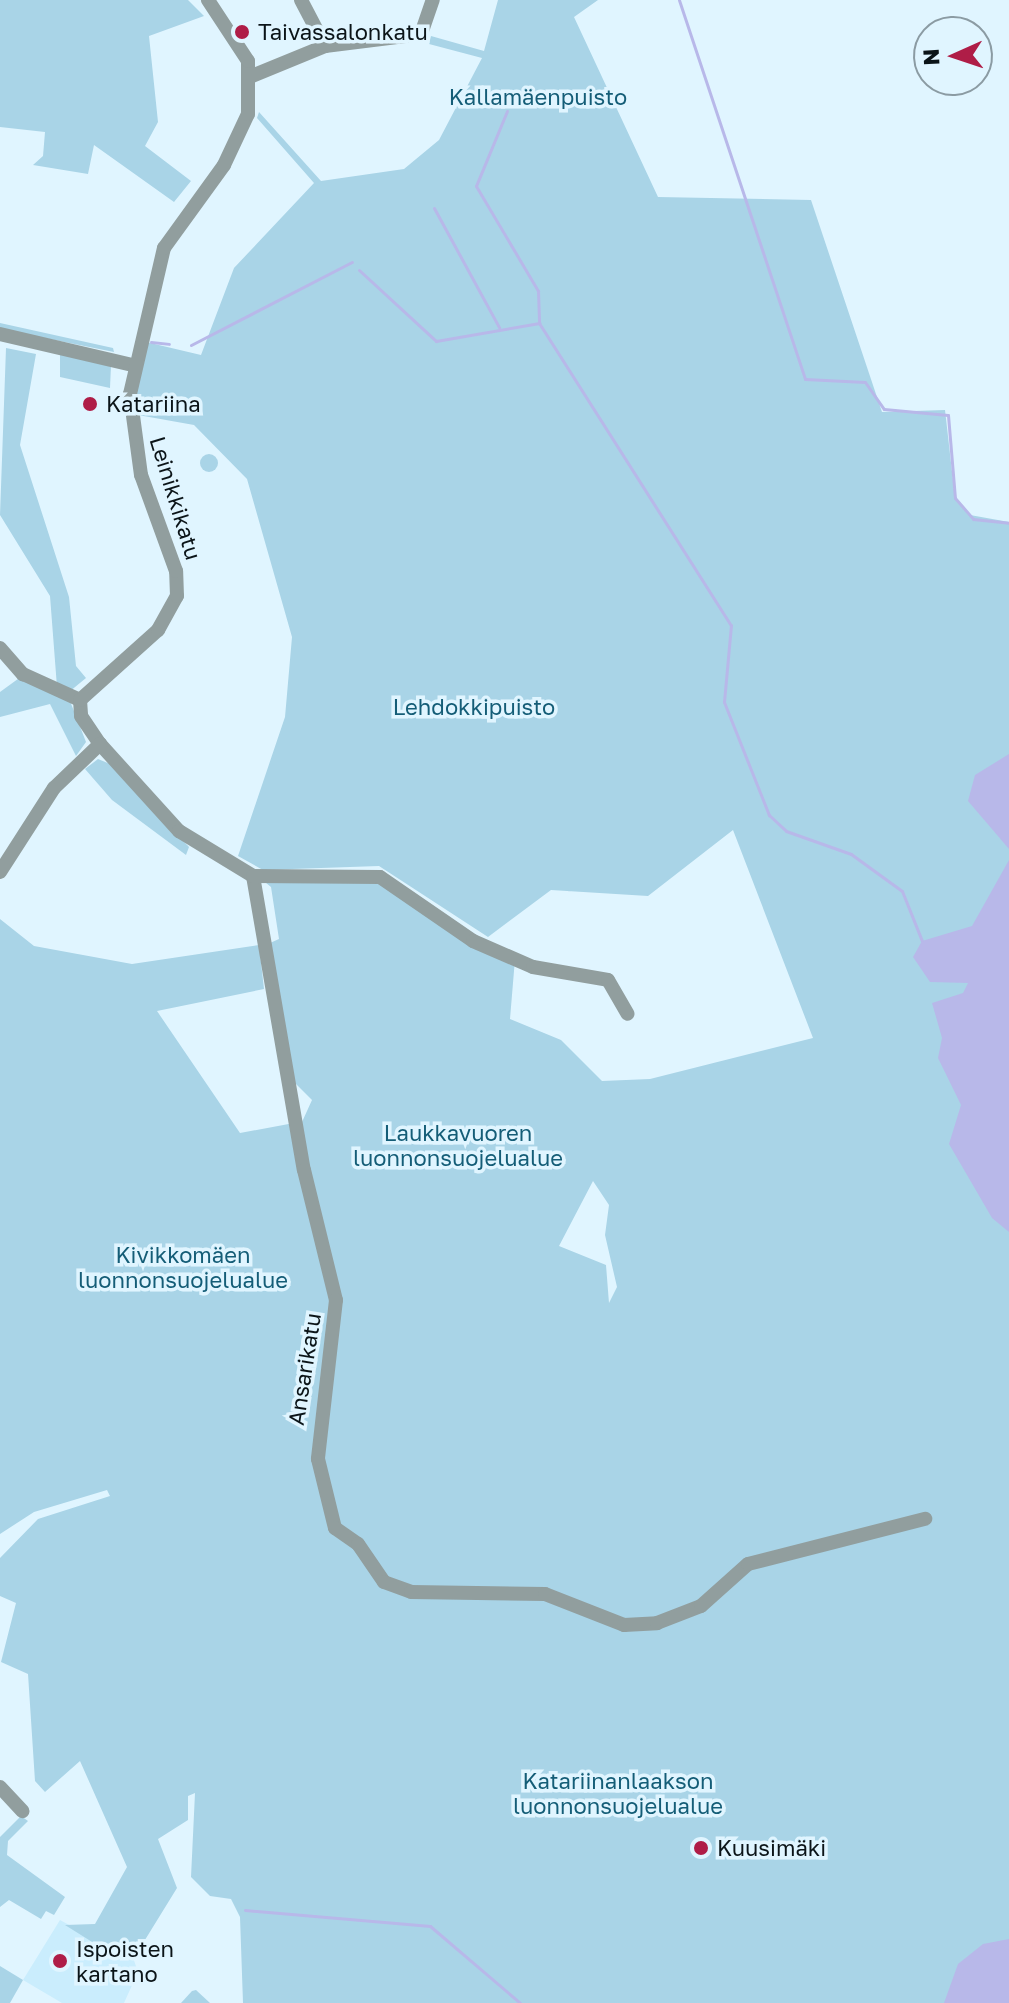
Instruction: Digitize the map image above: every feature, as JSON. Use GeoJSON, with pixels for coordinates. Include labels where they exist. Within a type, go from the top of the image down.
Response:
{"type":"FeatureCollection","features":[{"type":"Feature","properties":{"kind":"street"},"geometry":{"type":"LineString","coordinates":[[208,0],[236,35],[252,76],[325,46],[421,34],[433,0]]}},
{"type":"Feature","properties":{"kind":"street"},"geometry":{"type":"LineString","coordinates":[[301,0],[325,46]]}},
{"type":"Feature","properties":{"kind":"street","name":"Leinikkikatu"},"geometry":{"type":"LineString","coordinates":[[80,700],[158,630],[177,596],[176,571],[138,460],[132,365],[159,259],[239,140],[252,76]]}},
{"type":"Feature","properties":{"kind":"street"},"geometry":{"type":"LineString","coordinates":[[0,334],[132,365]]}},
{"type":"Feature","properties":{"kind":"street"},"geometry":{"type":"LineString","coordinates":[[0,648],[23,674],[80,700],[81,716],[100,744],[184,836],[253,876],[380,877],[473,941],[533,967],[608,980],[628,1014]]}},
{"type":"Feature","properties":{"kind":"street"},"geometry":{"type":"LineString","coordinates":[[0,872],[54,788],[100,744]]}},
{"type":"Feature","properties":{"kind":"street","name":"Ansarikatu"},"geometry":{"type":"LineString","coordinates":[[253,876],[304,1170],[336,1300],[318,1459],[335,1528],[358,1544],[384,1582],[411,1592],[545,1594],[624,1625],[647,1625],[687,1614],[748,1564],[925,1519]]}},
{"type":"Feature","properties":{"kind":"street"},"geometry":{"type":"LineString","coordinates":[[0,1787],[22,1811]]}},
{"type":"Feature","properties":{"kind":"shaded area"},"geometry":{"type":"Polygon","coordinates":[[[1009,754],[1009,849],[968,801],[975,775],[1009,754]]]}},
{"type":"Feature","properties":{"kind":"shaded area"},"geometry":{"type":"Polygon","coordinates":[[[1009,860],[1009,1232],[992,1218],[949,1144],[961,1105],[938,1058],[942,1038],[932,1003],[963,993],[968,983],[930,982],[913,957],[922,941],[972,926],[1009,860]]]}},
{"type":"Feature","properties":{"kind":"shaded area"},"geometry":{"type":"Polygon","coordinates":[[[60,1920],[95,1939],[128,1943],[138,1972],[124,2003],[62,2003],[23,1980],[60,1920]]]}},
{"type":"Feature","properties":{"kind":"shaded area"},"geometry":{"type":"Polygon","coordinates":[[[1009,1939],[1009,2003],[944,2003],[958,1964],[983,1944],[1009,1939]]]}},
{"type":"Feature","properties":{"kind":"green space"},"geometry":{"type":"Polygon","coordinates":[[[0,0],[188,0],[204,16],[149,36],[158,122],[145,146],[191,181],[174,202],[94,145],[88,174],[33,165],[43,156],[45,132],[0,127],[0,0]]]}},
{"type":"Feature","properties":{"kind":"green space"},"geometry":{"type":"Polygon","coordinates":[[[498,0],[598,0],[574,17],[658,197],[811,200],[882,412],[945,410],[955,498],[970,515],[1009,522],[1009,2003],[243,2003],[240,1917],[231,1899],[210,1896],[191,1877],[195,1793],[188,1796],[188,1820],[158,1839],[177,1888],[140,1948],[97,1945],[65,1925],[95,1924],[127,1867],[80,1761],[45,1792],[35,1781],[28,1674],[1,1662],[16,1603],[0,1596],[0,1558],[38,1519],[110,1496],[107,1490],[34,1512],[0,1534],[0,919],[34,946],[132,964],[259,945],[264,989],[157,1011],[240,1133],[294,1123],[339,1316],[308,1172],[302,1122],[312,1100],[295,1083],[270,943],[279,939],[271,887],[260,878],[378,881],[515,959],[510,1019],[561,1040],[602,1081],[650,1079],[813,1038],[733,830],[648,896],[551,890],[488,937],[379,866],[263,870],[238,856],[285,717],[292,637],[247,479],[194,425],[138,415],[136,377],[146,342],[201,355],[234,268],[314,183],[257,118],[259,112],[321,181],[404,169],[439,140],[482,58],[429,44],[431,36],[484,51],[498,0]],[[593,1181],[559,1246],[606,1265],[609,1303],[617,1287],[605,1235],[609,1205],[593,1181]]]}},
{"type":"Feature","properties":{"kind":"green space"},"geometry":{"type":"Polygon","coordinates":[[[0,323],[113,348],[114,352],[0,329],[0,323]]]}},
{"type":"Feature","properties":{"kind":"green space"},"geometry":{"type":"Polygon","coordinates":[[[6,348],[36,354],[20,445],[69,597],[76,666],[86,678],[69,692],[57,687],[50,596],[0,515],[6,348]]]}},
{"type":"Feature","properties":{"kind":"green space"},"geometry":{"type":"Polygon","coordinates":[[[60,354],[111,365],[110,388],[60,377],[60,354]]]}},
{"type":"Feature","properties":{"kind":"green space"},"geometry":{"type":"Polygon","coordinates":[[[209,454],[218,463],[209,472],[200,463],[209,454]]]}},
{"type":"Feature","properties":{"kind":"green space"},"geometry":{"type":"Polygon","coordinates":[[[22,676],[70,701],[86,742],[76,756],[50,704],[0,717],[0,692],[22,676]]]}},
{"type":"Feature","properties":{"kind":"green space"},"geometry":{"type":"Polygon","coordinates":[[[98,759],[110,764],[189,847],[186,855],[112,800],[85,769],[98,759]]]}},
{"type":"Feature","properties":{"kind":"green space"},"geometry":{"type":"Polygon","coordinates":[[[21,1816],[28,1821],[8,1841],[7,1855],[65,1897],[54,1915],[46,1911],[41,1919],[9,1900],[0,1907],[0,1837],[21,1816]]]}},
{"type":"Feature","properties":{"kind":"green space"},"geometry":{"type":"Polygon","coordinates":[[[0,1966],[23,1980],[10,2003],[0,2003],[0,1966]]]}},
{"type":"Feature","properties":{"kind":"green space"},"geometry":{"type":"Polygon","coordinates":[[[196,1990],[210,2003],[181,2003],[192,1991],[196,1990]]]}},
{"type":"Feature","properties":{"kind":"waterway"},"geometry":{"type":"LineString","coordinates":[[679,0],[805,379],[865,382],[884,409],[948,415],[955,498],[973,519],[1009,523]]}},
{"type":"Feature","properties":{"kind":"waterway"},"geometry":{"type":"LineString","coordinates":[[507,111],[476,186],[538,291],[539,323]]}},
{"type":"Feature","properties":{"kind":"waterway"},"geometry":{"type":"LineString","coordinates":[[434,208],[499,327]]}},
{"type":"Feature","properties":{"kind":"waterway"},"geometry":{"type":"LineString","coordinates":[[191,345],[352,262]]}},
{"type":"Feature","properties":{"kind":"waterway"},"geometry":{"type":"LineString","coordinates":[[359,270],[436,341],[539,323],[731,625],[724,702],[769,815],[786,831],[851,854],[902,891],[922,941]]}},
{"type":"Feature","properties":{"kind":"waterway"},"geometry":{"type":"LineString","coordinates":[[151,342],[169,344]]}},
{"type":"Feature","properties":{"kind":"waterway"},"geometry":{"type":"LineString","coordinates":[[245,1910],[430,1926],[520,2003]]}},
{"type":"Feature","properties":{"kind":"place","name":"Taivassalonkatu"},"geometry":{"type":"Point","coordinates":[242,32]}},
{"type":"Feature","properties":{"kind":"place","name":"Katariina"},"geometry":{"type":"Point","coordinates":[90,404]}},
{"type":"Feature","properties":{"kind":"place","name":"Kuusimäki"},"geometry":{"type":"Point","coordinates":[701,1848]}},
{"type":"Feature","properties":{"kind":"place","name":"Ispoisten kartano"},"geometry":{"type":"Point","coordinates":[60,1961]}},
{"type":"Feature","properties":{"kind":"park label","name":"Kallamäenpuisto"},"geometry":{"type":"Point","coordinates":[538,97]}},
{"type":"Feature","properties":{"kind":"park label","name":"Lehdokkipuisto"},"geometry":{"type":"Point","coordinates":[474,707]}},
{"type":"Feature","properties":{"kind":"park label","name":"Laukkavuoren luonnonsuojelualue"},"geometry":{"type":"Point","coordinates":[458,1144]}},
{"type":"Feature","properties":{"kind":"park label","name":"Kivikkomäen luonnonsuojelualue"},"geometry":{"type":"Point","coordinates":[183,1266]}},
{"type":"Feature","properties":{"kind":"park label","name":"Katariinanlaakson luonnonsuojelualue"},"geometry":{"type":"Point","coordinates":[618,1792]}}]}
